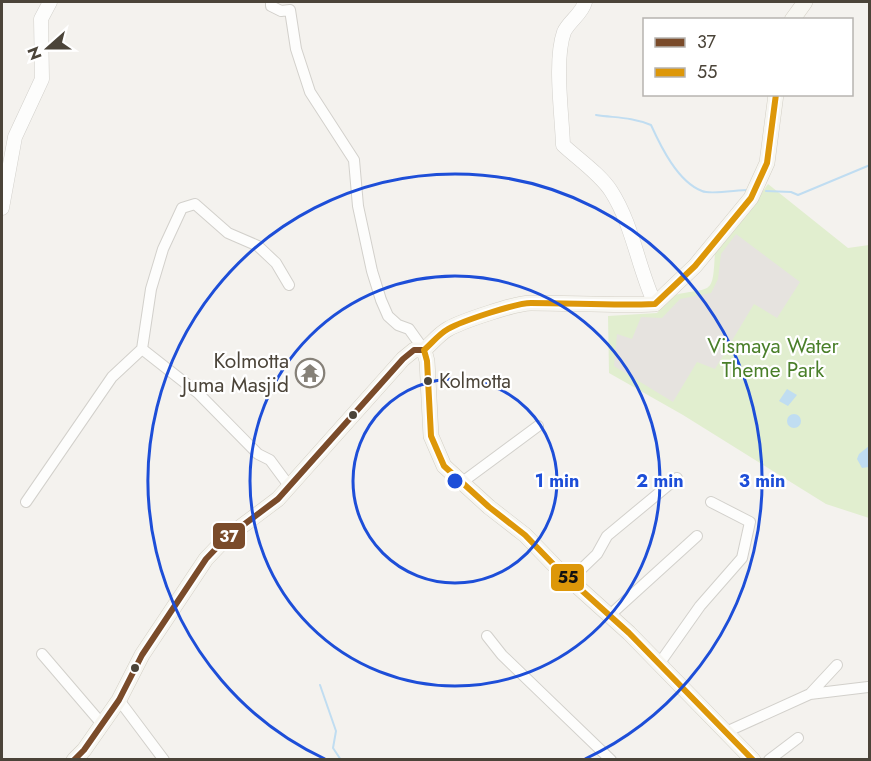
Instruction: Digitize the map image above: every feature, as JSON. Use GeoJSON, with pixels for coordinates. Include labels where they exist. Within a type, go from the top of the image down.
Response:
{"type":"FeatureCollection","features":[{"type":"Feature","properties":{"kind":"main road"},"geometry":{"type":"LineString","coordinates":[[793,18],[805,2]]}},
{"type":"Feature","properties":{"kind":"main road"},"geometry":{"type":"LineString","coordinates":[[74,759],[84,750],[119,700],[142,655],[206,559],[226,538],[260,514],[290,487],[392,370],[414,350],[424,350],[446,330],[459,324],[530,303],[550,305],[580,303],[600,306],[655,304],[695,266],[751,198],[767,164],[776,96]]}},
{"type":"Feature","properties":{"kind":"main road"},"geometry":{"type":"LineString","coordinates":[[424,350],[427,361],[431,435],[444,466],[461,483],[525,535],[570,580],[610,615],[753,759]]}},
{"type":"Feature","properties":{"kind":"street"},"geometry":{"type":"LineString","coordinates":[[2,208],[15,137],[42,79],[42,19],[50,2]]}},
{"type":"Feature","properties":{"kind":"street"},"geometry":{"type":"LineString","coordinates":[[271,2],[271,6],[281,11],[290,10],[296,50],[310,92],[354,160],[358,206],[372,271],[388,316],[398,325],[409,329],[424,350]]}},
{"type":"Feature","properties":{"kind":"street"},"geometry":{"type":"LineString","coordinates":[[585,2],[583,9],[564,31],[560,71],[563,145],[610,189],[624,218],[644,280],[655,304]]}},
{"type":"Feature","properties":{"kind":"street"},"geometry":{"type":"LineString","coordinates":[[26,502],[112,377],[142,349],[151,289],[163,249],[182,207],[195,204],[228,233],[258,246],[276,263],[289,285]]}},
{"type":"Feature","properties":{"kind":"street"},"geometry":{"type":"LineString","coordinates":[[142,349],[198,393],[258,454],[270,460],[290,487]]}},
{"type":"Feature","properties":{"kind":"street"},"geometry":{"type":"LineString","coordinates":[[461,483],[538,426]]}},
{"type":"Feature","properties":{"kind":"street"},"geometry":{"type":"LineString","coordinates":[[570,580],[597,554],[607,536],[677,478]]}},
{"type":"Feature","properties":{"kind":"street"},"geometry":{"type":"LineString","coordinates":[[659,664],[700,606],[742,558],[750,522],[711,502]]}},
{"type":"Feature","properties":{"kind":"street"},"geometry":{"type":"LineString","coordinates":[[610,615],[697,536]]}},
{"type":"Feature","properties":{"kind":"street"},"geometry":{"type":"LineString","coordinates":[[488,636],[502,655],[534,687],[555,703],[611,759]]}},
{"type":"Feature","properties":{"kind":"street"},"geometry":{"type":"LineString","coordinates":[[42,654],[102,724]]}},
{"type":"Feature","properties":{"kind":"street"},"geometry":{"type":"LineString","coordinates":[[810,694],[837,665]]}},
{"type":"Feature","properties":{"kind":"street"},"geometry":{"type":"LineString","coordinates":[[726,732],[810,694],[868,687]]}},
{"type":"Feature","properties":{"kind":"street"},"geometry":{"type":"LineString","coordinates":[[119,700],[164,759]]}},
{"type":"Feature","properties":{"kind":"street"},"geometry":{"type":"LineString","coordinates":[[769,759],[798,738]]}},
{"type":"Feature","properties":{"kind":"green space","name":"Vismaya Water Theme Park"},"geometry":{"type":"Polygon","coordinates":[[[768,184],[848,248],[869,245],[869,518],[826,504],[683,415],[609,373],[608,316],[657,313],[671,296],[708,288],[713,276],[715,249],[745,217],[768,184]]]}},
{"type":"Feature","properties":{"kind":"shaded area"},"geometry":{"type":"Polygon","coordinates":[[[736,234],[800,282],[777,318],[754,304],[715,369],[697,362],[673,402],[614,366],[617,334],[632,339],[641,317],[662,318],[680,299],[711,293],[718,279],[721,254],[736,234]]]}},
{"type":"Feature","properties":{"kind":"water"},"geometry":{"type":"Polygon","coordinates":[[[787,389],[797,395],[788,406],[779,401],[787,389]]]}},
{"type":"Feature","properties":{"kind":"water"},"geometry":{"type":"Polygon","coordinates":[[[794,414],[799,416],[801,421],[799,426],[794,428],[789,426],[787,421],[789,416],[794,414]]]}},
{"type":"Feature","properties":{"kind":"water"},"geometry":{"type":"Polygon","coordinates":[[[869,446],[869,467],[862,468],[857,459],[859,454],[869,446]]]}},
{"type":"Feature","properties":{"kind":"waterway"},"geometry":{"type":"LineString","coordinates":[[596,115],[630,119],[651,125],[665,153],[678,172],[685,180],[702,191],[748,190]]}},
{"type":"Feature","properties":{"kind":"waterway"},"geometry":{"type":"LineString","coordinates":[[766,191],[791,192],[798,195],[870,165]]}},
{"type":"Feature","properties":{"kind":"waterway"},"geometry":{"type":"LineString","coordinates":[[320,685],[336,731],[333,748],[341,760]]}},
{"type":"Feature","properties":{"kind":"transit line","name":"55"},"geometry":{"type":"LineString","coordinates":[[753,760],[629,633],[558,569],[525,535],[489,507],[444,466],[431,436],[427,361],[424,350],[448,329],[489,313],[524,304],[655,304],[695,266],[751,198],[767,163],[776,96]]}},
{"type":"Feature","properties":{"kind":"transit line","name":"37"},"geometry":{"type":"LineString","coordinates":[[74,760],[84,750],[119,700],[142,655],[206,559],[226,538],[278,499],[403,359],[414,350],[424,350]]}},
{"type":"Feature","properties":{"kind":"place","name":"Kolmotta Juma Masjid"},"geometry":{"type":"Point","coordinates":[310,373]}},
{"type":"Feature","properties":{"kind":"place","name":"Kolmotta"},"geometry":{"type":"Point","coordinates":[428,381]}}]}
